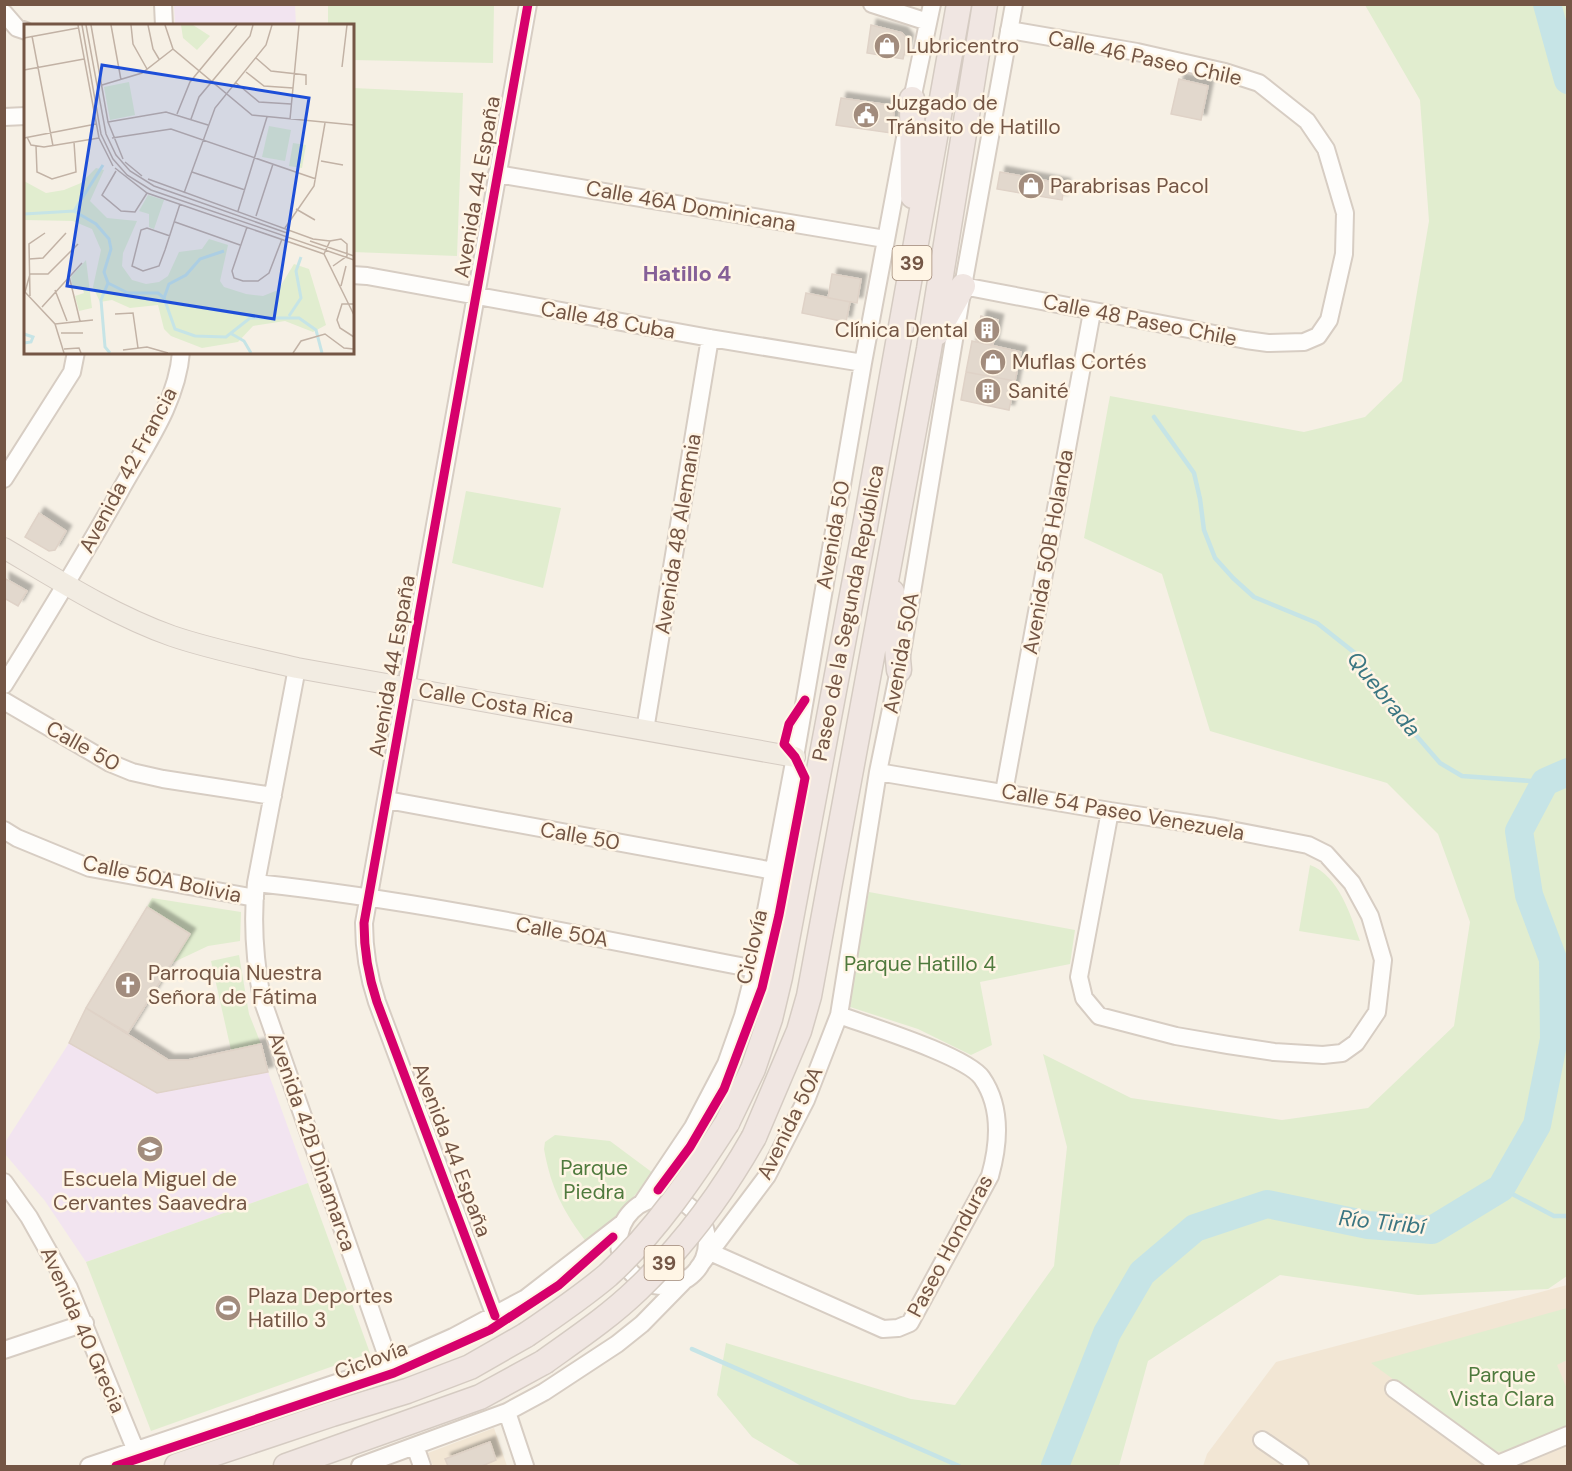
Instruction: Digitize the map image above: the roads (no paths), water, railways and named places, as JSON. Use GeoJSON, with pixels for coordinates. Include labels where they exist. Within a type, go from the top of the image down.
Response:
{"type":"FeatureCollection","features":[{"type":"Feature","properties":{"kind":"highway","name":"Paseo de la Segunda República"},"geometry":{"type":"LineString","coordinates":[[177,1467],[407,1391],[459,1371],[526,1335],[576,1301],[640,1243],[704,1159],[727,1123],[753,1069],[770,1019],[780,977],[959,4]]}},
{"type":"Feature","properties":{"kind":"highway","name":"Paseo de la Segunda República"},"geometry":{"type":"LineString","coordinates":[[286,1467],[480,1397],[544,1362],[600,1322],[637,1290],[674,1252],[735,1171],[754,1137],[799,1031],[808,996],[929,349],[985,4]]}},
{"type":"Feature","properties":{"kind":"highway"},"geometry":{"type":"LineString","coordinates":[[912,99],[914,252]]}},
{"type":"Feature","properties":{"kind":"highway"},"geometry":{"type":"LineString","coordinates":[[929,349],[963,286]]}},
{"type":"Feature","properties":{"kind":"highway"},"geometry":{"type":"LineString","coordinates":[[890,563],[899,670]]}},
{"type":"Feature","properties":{"kind":"main road","name":"Calle Costa Rica"},"geometry":{"type":"LineString","coordinates":[[4,548],[66,585],[135,620],[172,636],[219,650],[297,668],[795,757]]}},
{"type":"Feature","properties":{"kind":"street"},"geometry":{"type":"LineString","coordinates":[[163,4],[164,24]]}},
{"type":"Feature","properties":{"kind":"street","name":"Avenida 44 España"},"geometry":{"type":"LineString","coordinates":[[495,1316],[368,976],[364,950],[364,924],[528,4]]}},
{"type":"Feature","properties":{"kind":"street"},"geometry":{"type":"LineString","coordinates":[[872,4],[928,22]]}},
{"type":"Feature","properties":{"kind":"street","name":"Avenida 50"},"geometry":{"type":"LineString","coordinates":[[642,1203],[693,1127],[726,1064],[743,1016],[755,969],[795,757],[885,239],[932,4]]}},
{"type":"Feature","properties":{"kind":"street","name":"Avenida 50A"},"geometry":{"type":"LineString","coordinates":[[360,1467],[507,1412],[544,1392],[617,1344],[642,1324],[693,1273],[767,1176],[806,1101],[839,1015],[878,772],[899,670],[963,286],[1014,4]]}},
{"type":"Feature","properties":{"kind":"street"},"geometry":{"type":"LineString","coordinates":[[4,13],[17,28],[24,30]]}},
{"type":"Feature","properties":{"kind":"street","name":"Calle 46 Paseo Chile"},"geometry":{"type":"LineString","coordinates":[[1009,30],[1137,52],[1225,72],[1259,83],[1307,121],[1326,149],[1345,213],[1344,254],[1329,320],[1318,336]]}},
{"type":"Feature","properties":{"kind":"street"},"geometry":{"type":"LineString","coordinates":[[4,117],[24,116]]}},
{"type":"Feature","properties":{"kind":"street","name":"Calle 46A Dominicana"},"geometry":{"type":"LineString","coordinates":[[497,174],[885,239]]}},
{"type":"Feature","properties":{"kind":"street","name":"Calle 48 Cuba"},"geometry":{"type":"LineString","coordinates":[[354,275],[863,363]]}},
{"type":"Feature","properties":{"kind":"street","name":"Calle 48 Paseo Chile"},"geometry":{"type":"LineString","coordinates":[[963,286],[1092,312],[1268,343],[1304,342],[1318,336]]}},
{"type":"Feature","properties":{"kind":"street","name":"Avenida 50B Holanda"},"geometry":{"type":"LineString","coordinates":[[1004,792],[1092,312]]}},
{"type":"Feature","properties":{"kind":"street","name":"Avenida 48 Alemania"},"geometry":{"type":"LineString","coordinates":[[645,730],[710,338]]}},
{"type":"Feature","properties":{"kind":"street"},"geometry":{"type":"LineString","coordinates":[[4,478],[72,372],[76,354]]}},
{"type":"Feature","properties":{"kind":"street","name":"Avenida 42 Francia"},"geometry":{"type":"LineString","coordinates":[[4,685],[66,585],[164,414],[178,376],[181,354]]}},
{"type":"Feature","properties":{"kind":"street","name":"Avenida 42B Dinamarca"},"geometry":{"type":"LineString","coordinates":[[297,668],[256,891],[257,972],[262,999],[390,1365]]}},
{"type":"Feature","properties":{"kind":"street","name":"Calle 50"},"geometry":{"type":"LineString","coordinates":[[4,701],[110,763],[132,772],[273,796]]}},
{"type":"Feature","properties":{"kind":"street","name":"Calle 54 Paseo Venezuela"},"geometry":{"type":"LineString","coordinates":[[878,772],[1215,827],[1308,845],[1326,854],[1352,883],[1370,916],[1383,960],[1377,1011],[1356,1043],[1342,1053],[1323,1055],[1262,1050],[1176,1036],[1099,1016],[1084,998],[1079,977],[1110,811]]}},
{"type":"Feature","properties":{"kind":"street","name":"Calle 50"},"geometry":{"type":"LineString","coordinates":[[387,800],[774,871]]}},
{"type":"Feature","properties":{"kind":"street","name":"Calle 50A Bolivia"},"geometry":{"type":"LineString","coordinates":[[4,830],[90,868],[256,891],[321,890],[368,898]]}},
{"type":"Feature","properties":{"kind":"street","name":"Calle 50A"},"geometry":{"type":"LineString","coordinates":[[368,898],[558,931],[755,969]]}},
{"type":"Feature","properties":{"kind":"street","name":"Paseo Honduras"},"geometry":{"type":"LineString","coordinates":[[710,1252],[883,1329],[898,1328],[910,1323],[990,1176],[997,1152],[994,1102],[981,1077],[959,1060],[839,1015]]}},
{"type":"Feature","properties":{"kind":"street","name":"Avenida 40 Grecia"},"geometry":{"type":"LineString","coordinates":[[4,1182],[54,1257],[85,1323],[136,1451]]}},
{"type":"Feature","properties":{"kind":"street"},"geometry":{"type":"LineString","coordinates":[[656,1198],[671,1198],[696,1213],[704,1226],[705,1255],[693,1273],[676,1284],[663,1286],[651,1284],[634,1275],[623,1259],[620,1234],[624,1222],[642,1203],[656,1198]]}},
{"type":"Feature","properties":{"kind":"street"},"geometry":{"type":"LineString","coordinates":[[89,1467],[390,1365],[453,1337],[526,1298],[624,1222]]}},
{"type":"Feature","properties":{"kind":"street"},"geometry":{"type":"LineString","coordinates":[[4,1350],[85,1323]]}},
{"type":"Feature","properties":{"kind":"street"},"geometry":{"type":"LineString","coordinates":[[1394,1389],[1499,1466],[1568,1435]]}},
{"type":"Feature","properties":{"kind":"street"},"geometry":{"type":"LineString","coordinates":[[507,1412],[525,1467]]}},
{"type":"Feature","properties":{"kind":"street"},"geometry":{"type":"LineString","coordinates":[[1262,1440],[1299,1467]]}},
{"type":"Feature","properties":{"kind":"street"},"geometry":{"type":"LineString","coordinates":[[415,1446],[422,1467]]}},
{"type":"Feature","properties":{"kind":"waterway","name":"Río Tiribí"},"geometry":{"type":"LineString","coordinates":[[1547,4],[1568,80]]}},
{"type":"Feature","properties":{"kind":"waterway","name":"Quebrada"},"geometry":{"type":"LineString","coordinates":[[1154,417],[1194,473],[1204,530],[1215,558],[1233,578],[1254,597],[1317,623],[1360,657],[1394,710],[1440,763],[1462,776],[1545,782]]}},
{"type":"Feature","properties":{"kind":"waterway","name":"Río Tiribí"},"geometry":{"type":"LineString","coordinates":[[1055,1466],[1107,1333],[1142,1273],[1195,1228],[1267,1204],[1368,1225],[1432,1230],[1501,1188],[1537,1125],[1554,1039],[1553,959],[1529,895],[1519,831],[1545,782],[1568,772]]}},
{"type":"Feature","properties":{"kind":"waterway"},"geometry":{"type":"LineString","coordinates":[[1501,1188],[1554,1216],[1568,1216]]}},
{"type":"Feature","properties":{"kind":"waterway"},"geometry":{"type":"LineString","coordinates":[[692,1349],[959,1466]]}},
{"type":"Feature","properties":{"kind":"place","name":"Lubricentro"},"geometry":{"type":"Point","coordinates":[887,46]}},
{"type":"Feature","properties":{"kind":"place","name":"Juzgado de Tránsito de Hatillo"},"geometry":{"type":"Point","coordinates":[866,115]}},
{"type":"Feature","properties":{"kind":"place","name":"Parabrisas Pacol"},"geometry":{"type":"Point","coordinates":[1031,186]}},
{"type":"Feature","properties":{"kind":"place","name":"Clínica Dental"},"geometry":{"type":"Point","coordinates":[987,330]}},
{"type":"Feature","properties":{"kind":"place","name":"Muflas Cortés"},"geometry":{"type":"Point","coordinates":[993,362]}},
{"type":"Feature","properties":{"kind":"place","name":"Sanité"},"geometry":{"type":"Point","coordinates":[988,391]}},
{"type":"Feature","properties":{"kind":"place","name":"Parroquia Nuestra Señora de Fátima"},"geometry":{"type":"Point","coordinates":[128,985]}},
{"type":"Feature","properties":{"kind":"place","name":"Escuela Miguel de Cervantes Saavedra"},"geometry":{"type":"Point","coordinates":[150,1149]}},
{"type":"Feature","properties":{"kind":"place","name":"Plaza Deportes Hatillo 3"},"geometry":{"type":"Point","coordinates":[228,1308]}},
{"type":"Feature","properties":{"kind":"district","name":"Hatillo 4"},"geometry":{"type":"Point","coordinates":[687,273]}},
{"type":"Feature","properties":{"kind":"park label","name":"Parque Hatillo 4"},"geometry":{"type":"Point","coordinates":[920,964]}},
{"type":"Feature","properties":{"kind":"park label","name":"Parque Piedra"},"geometry":{"type":"Point","coordinates":[594,1180]}},
{"type":"Feature","properties":{"kind":"park label","name":"Parque Vista Clara"},"geometry":{"type":"Point","coordinates":[1502,1387]}}]}
